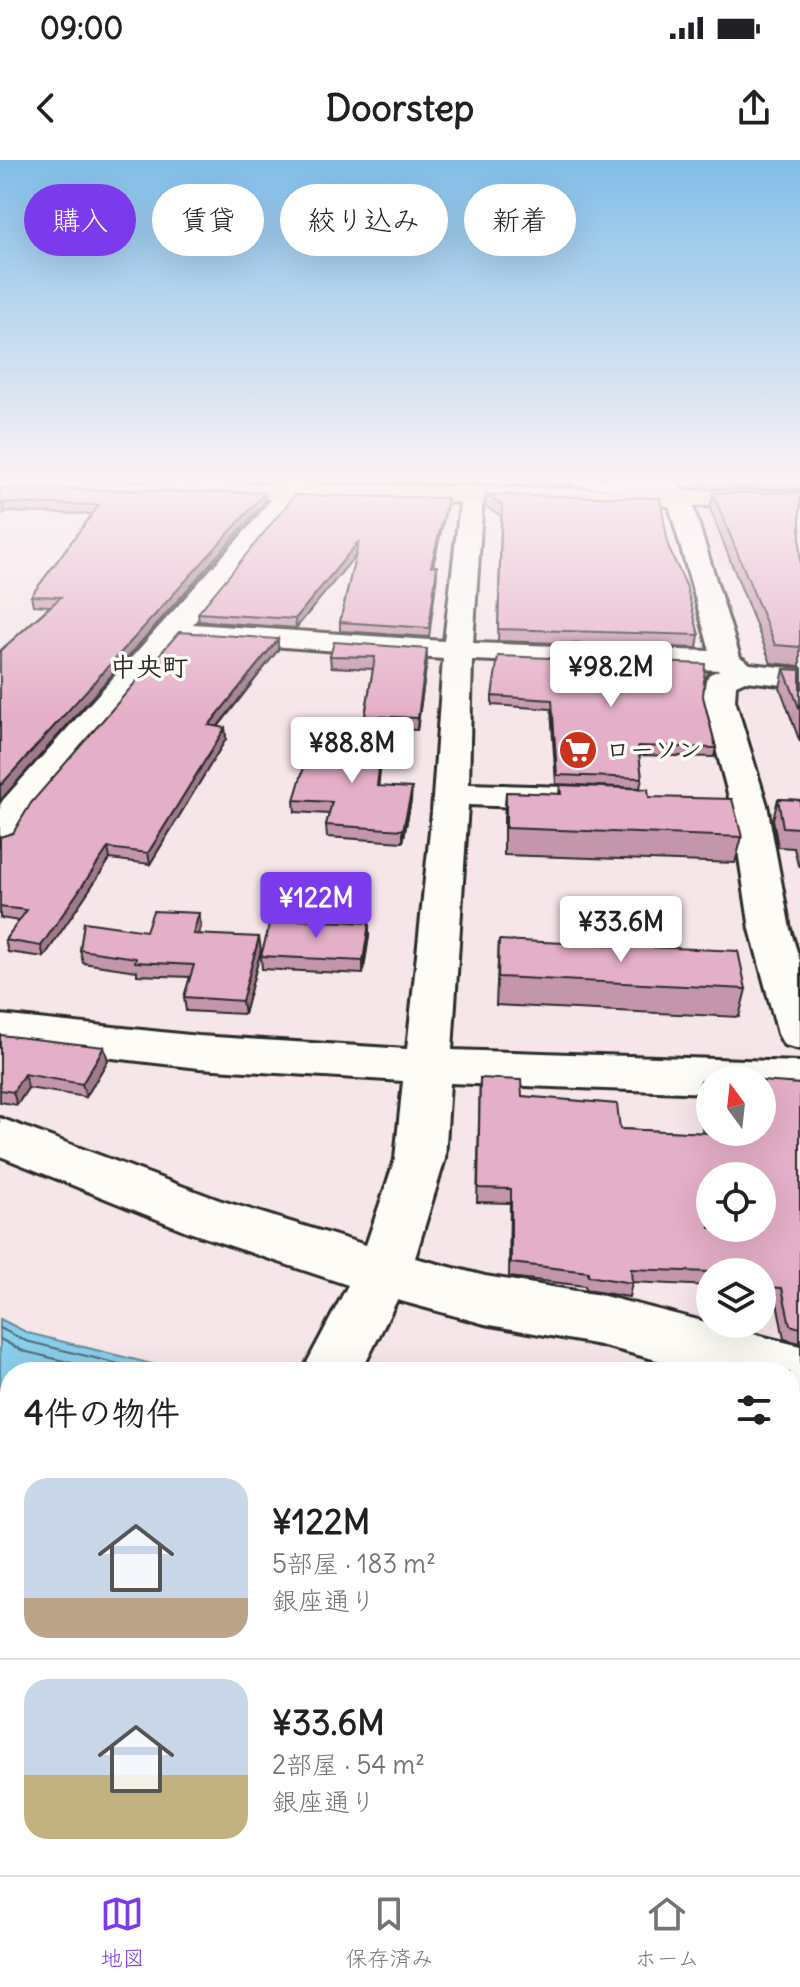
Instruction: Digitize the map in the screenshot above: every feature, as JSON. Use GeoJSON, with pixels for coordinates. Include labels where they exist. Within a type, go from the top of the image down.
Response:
{"type":"FeatureCollection","features":[{"type":"Feature","properties":{"kind":"street"},"geometry":{"type":"LineString","coordinates":[[5,816],[235,559]]}},
{"type":"Feature","properties":{"kind":"street"},"geometry":{"type":"LineString","coordinates":[[336,1362],[379,1281],[420,1159],[451,794],[466,559]]}},
{"type":"Feature","properties":{"kind":"street"},"geometry":{"type":"LineString","coordinates":[[699,559],[735,666]]}},
{"type":"Feature","properties":{"kind":"street"},"geometry":{"type":"LineString","coordinates":[[172,630],[285,643],[458,649],[735,666],[800,678]]}},
{"type":"Feature","properties":{"kind":"street"},"geometry":{"type":"LineString","coordinates":[[735,666],[721,680],[719,700],[751,805],[770,929],[800,1034]]}},
{"type":"Feature","properties":{"kind":"street"},"geometry":{"type":"LineString","coordinates":[[451,794],[592,799]]}},
{"type":"Feature","properties":{"kind":"street"},"geometry":{"type":"LineString","coordinates":[[0,1030],[108,1045],[430,1066],[800,1079]]}},
{"type":"Feature","properties":{"kind":"street"},"geometry":{"type":"LineString","coordinates":[[0,1136],[379,1281],[600,1320],[762,1362]]}},
{"type":"Feature","properties":{"kind":"shaded area"},"geometry":{"type":"Polygon","coordinates":[[[718,559],[800,559],[800,569],[722,567],[718,559]]]}},
{"type":"Feature","properties":{"kind":"water"},"geometry":{"type":"Polygon","coordinates":[[[0,1319],[28,1333],[144,1362],[0,1362],[0,1319]]]}},
{"type":"Feature","properties":{"kind":"building"},"geometry":{"type":"Polygon","coordinates":[[[59,559],[205,559],[0,786],[0,651],[61,597],[31,596],[59,559]]]}},
{"type":"Feature","properties":{"kind":"building"},"geometry":{"type":"Polygon","coordinates":[[[242,559],[344,559],[295,619],[198,613],[242,559]]]}},
{"type":"Feature","properties":{"kind":"building"},"geometry":{"type":"Polygon","coordinates":[[[355,559],[433,559],[431,566],[437,566],[429,628],[340,622],[355,559]]]}},
{"type":"Feature","properties":{"kind":"building"},"geometry":{"type":"Polygon","coordinates":[[[500,559],[674,559],[686,585],[699,635],[498,629],[500,559]]]}},
{"type":"Feature","properties":{"kind":"building"},"geometry":{"type":"Polygon","coordinates":[[[740,559],[800,559],[800,647],[775,645],[740,559]]]}},
{"type":"Feature","properties":{"kind":"building"},"geometry":{"type":"Polygon","coordinates":[[[179,632],[278,639],[209,725],[225,728],[148,853],[108,848],[41,946],[5,940],[27,910],[0,907],[0,837],[13,833],[31,803],[179,632]]]}},
{"type":"Feature","properties":{"kind":"building"},"geometry":{"type":"Polygon","coordinates":[[[334,642],[427,649],[418,718],[365,716],[375,657],[330,656],[334,642]]]}},
{"type":"Feature","properties":{"kind":"building"},"geometry":{"type":"Polygon","coordinates":[[[498,656],[705,664],[703,697],[716,748],[638,746],[642,778],[557,775],[552,700],[492,696],[498,656]]]}},
{"type":"Feature","properties":{"kind":"building"},"geometry":{"type":"Polygon","coordinates":[[[784,669],[800,670],[800,710],[784,669]]]}},
{"type":"Feature","properties":{"kind":"building"},"geometry":{"type":"Polygon","coordinates":[[[313,737],[382,744],[377,786],[412,788],[403,830],[326,825],[332,802],[294,800],[313,737]]]}},
{"type":"Feature","properties":{"kind":"building"},"geometry":{"type":"Polygon","coordinates":[[[560,785],[648,789],[649,797],[732,799],[742,837],[506,828],[506,792],[561,794],[560,785]]]}},
{"type":"Feature","properties":{"kind":"building"},"geometry":{"type":"Polygon","coordinates":[[[778,799],[800,800],[800,831],[799,828],[783,827],[778,799]]]}},
{"type":"Feature","properties":{"kind":"building"},"geometry":{"type":"Polygon","coordinates":[[[153,911],[199,913],[193,934],[259,937],[242,1001],[184,997],[194,965],[135,962],[136,958],[80,950],[84,922],[146,931],[153,911]]]}},
{"type":"Feature","properties":{"kind":"building"},"geometry":{"type":"Polygon","coordinates":[[[271,919],[369,923],[363,961],[261,956],[271,919]]]}},
{"type":"Feature","properties":{"kind":"building"},"geometry":{"type":"Polygon","coordinates":[[[499,940],[738,951],[746,989],[498,977],[499,940]]]}},
{"type":"Feature","properties":{"kind":"building"},"geometry":{"type":"Polygon","coordinates":[[[0,1035],[104,1047],[82,1084],[24,1074],[13,1092],[0,1090],[0,1035]]]}},
{"type":"Feature","properties":{"kind":"building"},"geometry":{"type":"Polygon","coordinates":[[[480,1078],[521,1080],[522,1096],[617,1104],[620,1129],[696,1132],[696,1146],[776,1146],[776,1082],[800,1084],[800,1328],[790,1325],[782,1288],[776,1288],[776,1258],[696,1258],[696,1271],[631,1269],[632,1283],[588,1276],[588,1272],[511,1263],[511,1189],[478,1188],[480,1078]]]}},
{"type":"Feature","properties":{"kind":"place","name":"ローソン"},"geometry":{"type":"Point","coordinates":[578,750]}},
{"type":"Feature","properties":{"kind":"district","name":"中央町"},"geometry":{"type":"Point","coordinates":[149,667]}}]}
